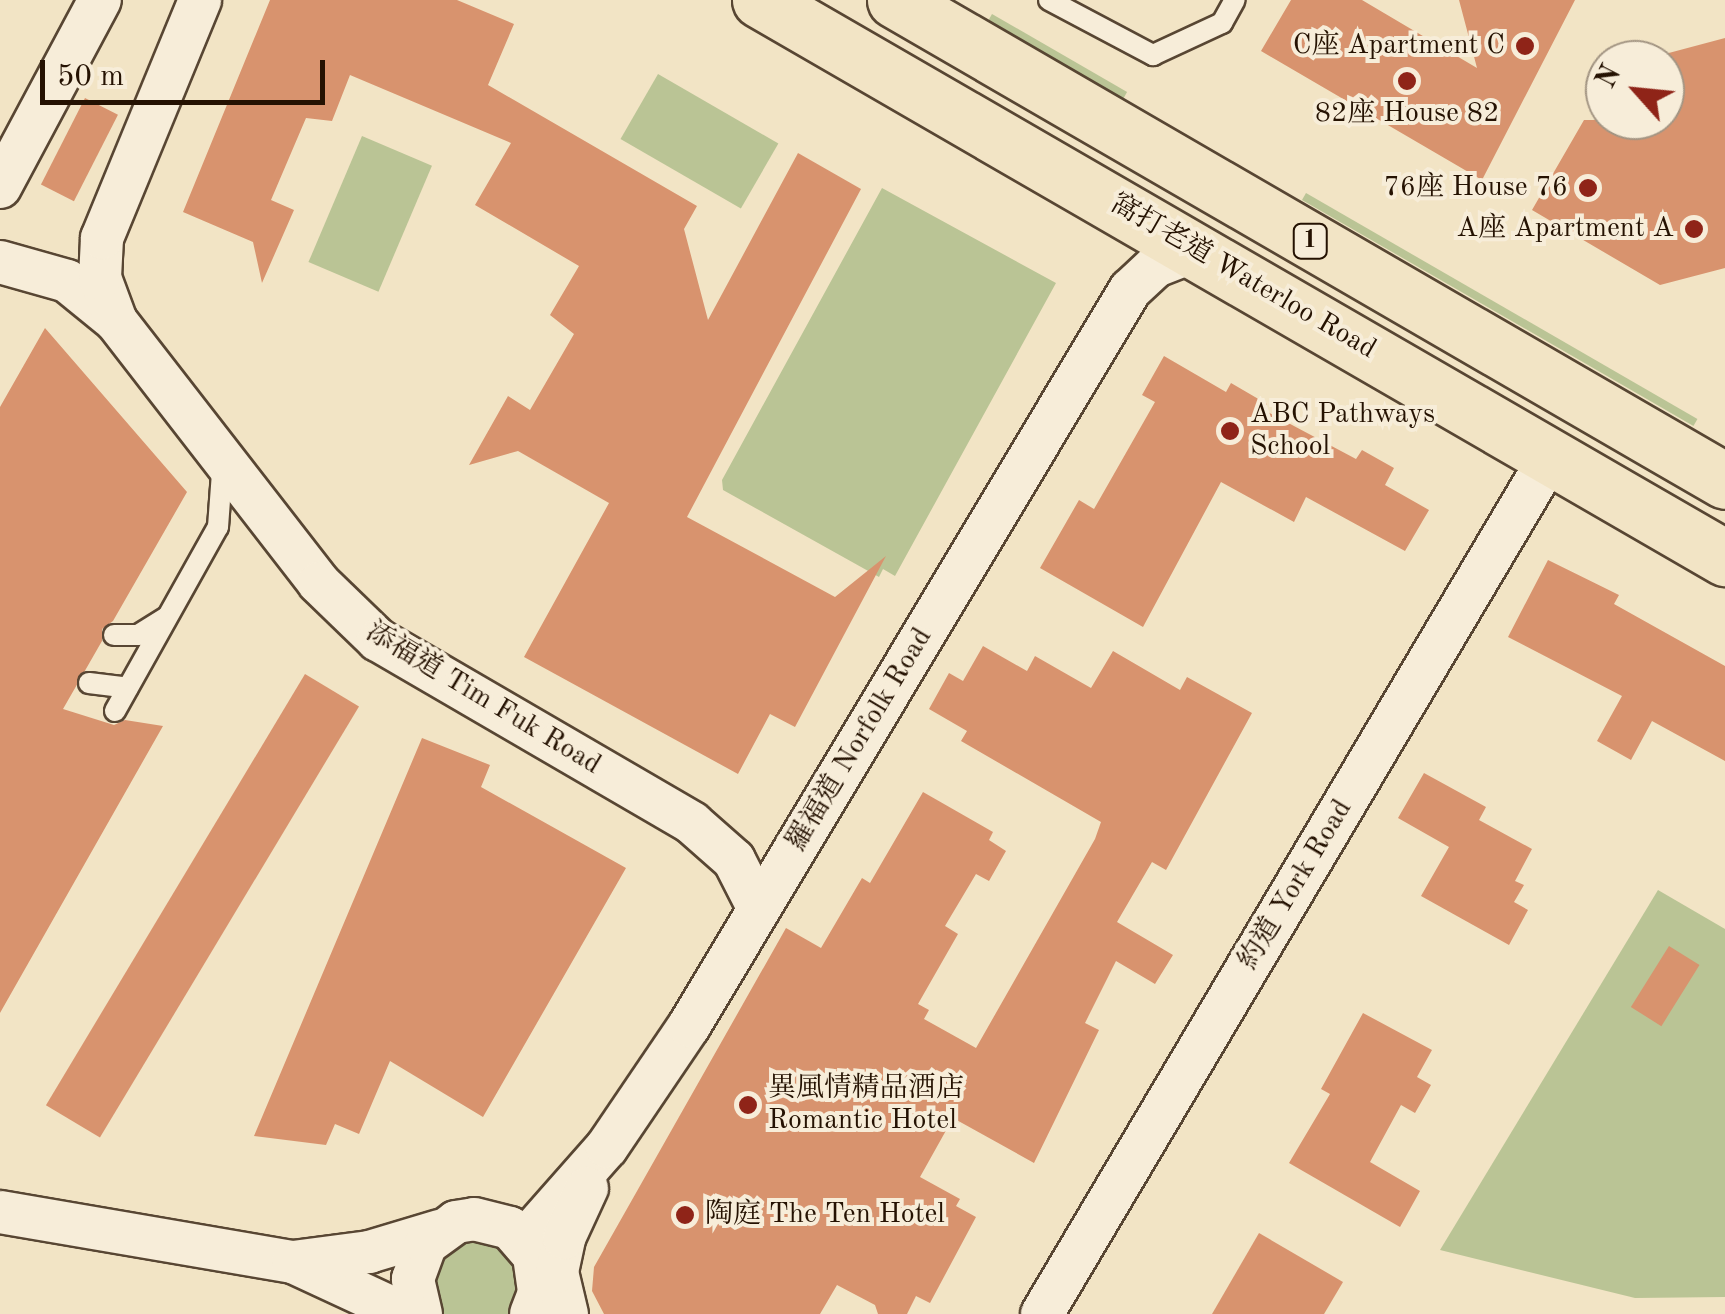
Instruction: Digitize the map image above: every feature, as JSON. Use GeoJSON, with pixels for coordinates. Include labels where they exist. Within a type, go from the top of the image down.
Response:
{"type":"FeatureCollection","features":[{"type":"Feature","properties":{"kind":"highway","name":"窩打老道 Waterloo Road"},"geometry":{"type":"LineString","coordinates":[[760,0],[1725,558]]}},
{"type":"Feature","properties":{"kind":"highway","name":"1"},"geometry":{"type":"LineString","coordinates":[[895,0],[1725,482]]}},
{"type":"Feature","properties":{"kind":"street"},"geometry":{"type":"LineString","coordinates":[[0,186],[100,0]]}},
{"type":"Feature","properties":{"kind":"street","name":"添福道 Tim Fuk Road"},"geometry":{"type":"LineString","coordinates":[[116,322],[100,278],[102,238],[200,0]]}},
{"type":"Feature","properties":{"kind":"street","name":"羅福道 Norfolk Road"},"geometry":{"type":"LineString","coordinates":[[525,1240],[607,1147],[759,909],[1130,290],[1156,266],[1197,250]]}},
{"type":"Feature","properties":{"kind":"street","name":"添福道 Tim Fuk Road"},"geometry":{"type":"LineString","coordinates":[[0,262],[67,281],[116,322],[351,617],[408,660],[692,823],[734,860],[759,909]]}},
{"type":"Feature","properties":{"kind":"street","name":"約道 York Road"},"geometry":{"type":"LineString","coordinates":[[1042,1314],[1550,456]]}},
{"type":"Feature","properties":{"kind":"street"},"geometry":{"type":"LineString","coordinates":[[542,1313],[558,1272],[564,1238],[607,1147]]}},
{"type":"Feature","properties":{"kind":"street"},"geometry":{"type":"LineString","coordinates":[[0,1212],[293,1262],[404,1314]]}},
{"type":"Feature","properties":{"kind":"street"},"geometry":{"type":"LineString","coordinates":[[293,1262],[370,1252],[474,1218],[510,1228],[525,1240],[540,1274],[542,1313]]}},
{"type":"Feature","properties":{"kind":"street"},"geometry":{"type":"LineString","coordinates":[[421,1314],[417,1260],[439,1231]]}},
{"type":"Feature","properties":{"kind":"lane"},"geometry":{"type":"LineString","coordinates":[[1050,0],[1153,55],[1222,23],[1235,0]]}},
{"type":"Feature","properties":{"kind":"lane"},"geometry":{"type":"LineString","coordinates":[[115,712],[172,613],[224,507],[225,487],[209,437]]}},
{"type":"Feature","properties":{"kind":"lane"},"geometry":{"type":"LineString","coordinates":[[114,636],[138,635],[172,613]]}},
{"type":"Feature","properties":{"kind":"lane"},"geometry":{"type":"LineString","coordinates":[[88,683],[128,688]]}},
{"type":"Feature","properties":{"kind":"green space"},"geometry":{"type":"Polygon","coordinates":[[[992,14],[1127,92],[1122,101],[987,23],[992,14]]]}},
{"type":"Feature","properties":{"kind":"green space"},"geometry":{"type":"Polygon","coordinates":[[[658,74],[778,144],[741,208],[620,139],[658,74]]]}},
{"type":"Feature","properties":{"kind":"green space"},"geometry":{"type":"Polygon","coordinates":[[[362,136],[432,166],[378,292],[308,262],[362,136]]]}},
{"type":"Feature","properties":{"kind":"green space"},"geometry":{"type":"Polygon","coordinates":[[[882,188],[1056,283],[895,576],[883,569],[879,577],[723,490],[722,480],[882,188]]]}},
{"type":"Feature","properties":{"kind":"green space"},"geometry":{"type":"Polygon","coordinates":[[[1306,193],[1697,419],[1693,426],[1302,200],[1306,193]]]}},
{"type":"Feature","properties":{"kind":"green space"},"geometry":{"type":"Polygon","coordinates":[[[1658,890],[1725,929],[1725,1297],[1635,1298],[1440,1250],[1658,890]]]}},
{"type":"Feature","properties":{"kind":"green space"},"geometry":{"type":"Polygon","coordinates":[[[489,1237],[523,1270],[514,1314],[439,1314],[429,1278],[456,1240],[489,1237]]]}},
{"type":"Feature","properties":{"kind":"building"},"geometry":{"type":"Polygon","coordinates":[[[270,0],[457,0],[514,24],[488,85],[697,206],[684,229],[708,320],[798,153],[861,189],[687,517],[835,597],[886,556],[795,727],[770,714],[738,774],[524,657],[609,503],[518,451],[469,465],[508,396],[530,410],[574,334],[550,315],[579,266],[475,205],[511,143],[350,75],[332,121],[306,118],[271,200],[294,210],[262,283],[253,242],[183,212],[270,0]]]}},
{"type":"Feature","properties":{"kind":"building"},"geometry":{"type":"Polygon","coordinates":[[[1291,0],[1362,0],[1477,68],[1459,0],[1575,0],[1482,180],[1261,51],[1291,0]]]}},
{"type":"Feature","properties":{"kind":"building"},"geometry":{"type":"Polygon","coordinates":[[[1725,38],[1725,268],[1660,285],[1532,210],[1584,120],[1585,140],[1685,140],[1685,49],[1725,38]]]}},
{"type":"Feature","properties":{"kind":"building"},"geometry":{"type":"Polygon","coordinates":[[[85,98],[118,115],[74,201],[41,184],[85,98]]]}},
{"type":"Feature","properties":{"kind":"building"},"geometry":{"type":"Polygon","coordinates":[[[45,328],[187,492],[113,621],[102,629],[102,641],[63,709],[114,725],[125,720],[163,726],[0,1013],[0,407],[45,328]]]}},
{"type":"Feature","properties":{"kind":"building"},"geometry":{"type":"Polygon","coordinates":[[[1164,356],[1226,392],[1231,383],[1267,404],[1264,410],[1356,459],[1362,450],[1394,468],[1385,485],[1429,510],[1405,551],[1306,497],[1294,522],[1221,482],[1143,627],[1040,568],[1079,500],[1094,509],[1155,402],[1142,395],[1164,356]]]}},
{"type":"Feature","properties":{"kind":"building"},"geometry":{"type":"Polygon","coordinates":[[[1548,560],[1619,595],[1614,604],[1725,666],[1725,761],[1652,721],[1631,760],[1597,741],[1622,696],[1508,637],[1548,560]]]}},
{"type":"Feature","properties":{"kind":"building"},"geometry":{"type":"Polygon","coordinates":[[[983,646],[1027,671],[1035,656],[1091,688],[1113,651],[1180,690],[1187,677],[1252,713],[1166,870],[1152,862],[1117,922],[1173,955],[1155,984],[1116,961],[1085,1023],[1099,1030],[1034,1163],[953,1118],[920,1177],[960,1199],[956,1206],[976,1217],[930,1303],[916,1296],[907,1314],[878,1314],[875,1305],[837,1285],[820,1314],[604,1314],[592,1291],[594,1267],[786,928],[821,948],[862,878],[870,883],[923,792],[993,832],[989,840],[1006,851],[989,881],[976,874],[945,926],[958,934],[918,1004],[929,1010],[924,1019],[976,1048],[1095,839],[1101,822],[961,741],[967,731],[929,709],[949,673],[963,681],[983,646]]]}},
{"type":"Feature","properties":{"kind":"building"},"geometry":{"type":"Polygon","coordinates":[[[305,674],[359,706],[100,1138],[46,1105],[305,674]]]}},
{"type":"Feature","properties":{"kind":"building"},"geometry":{"type":"Polygon","coordinates":[[[422,738],[490,765],[481,787],[626,868],[483,1117],[390,1061],[359,1134],[335,1124],[326,1145],[254,1136],[422,738]]]}},
{"type":"Feature","properties":{"kind":"building"},"geometry":{"type":"Polygon","coordinates":[[[1424,773],[1486,807],[1479,820],[1532,849],[1515,881],[1524,885],[1514,902],[1528,910],[1509,945],[1421,896],[1449,847],[1398,818],[1424,773]]]}},
{"type":"Feature","properties":{"kind":"building"},"geometry":{"type":"Polygon","coordinates":[[[1669,946],[1700,965],[1661,1026],[1631,1007],[1669,946]]]}},
{"type":"Feature","properties":{"kind":"building"},"geometry":{"type":"Polygon","coordinates":[[[1363,1013],[1432,1050],[1417,1077],[1431,1085],[1415,1113],[1401,1105],[1370,1162],[1420,1191],[1400,1227],[1289,1163],[1330,1094],[1321,1089],[1363,1013]]]}},
{"type":"Feature","properties":{"kind":"building"},"geometry":{"type":"Polygon","coordinates":[[[1259,1233],[1343,1282],[1324,1314],[1212,1314],[1259,1233]]]}},
{"type":"Feature","properties":{"kind":"place","name":"C座 Apartment C"},"geometry":{"type":"Point","coordinates":[1525,46]}},
{"type":"Feature","properties":{"kind":"place","name":"82座 House 82"},"geometry":{"type":"Point","coordinates":[1407,81]}},
{"type":"Feature","properties":{"kind":"place","name":"76座 House 76"},"geometry":{"type":"Point","coordinates":[1588,188]}},
{"type":"Feature","properties":{"kind":"place","name":"A座 Apartment A"},"geometry":{"type":"Point","coordinates":[1694,229]}},
{"type":"Feature","properties":{"kind":"place","name":"ABC Pathways School"},"geometry":{"type":"Point","coordinates":[1230,431]}},
{"type":"Feature","properties":{"kind":"place","name":"異風情精品酒店 Romantic Hotel"},"geometry":{"type":"Point","coordinates":[748,1105]}},
{"type":"Feature","properties":{"kind":"place","name":"陶庭 The Ten Hotel"},"geometry":{"type":"Point","coordinates":[685,1215]}}]}
